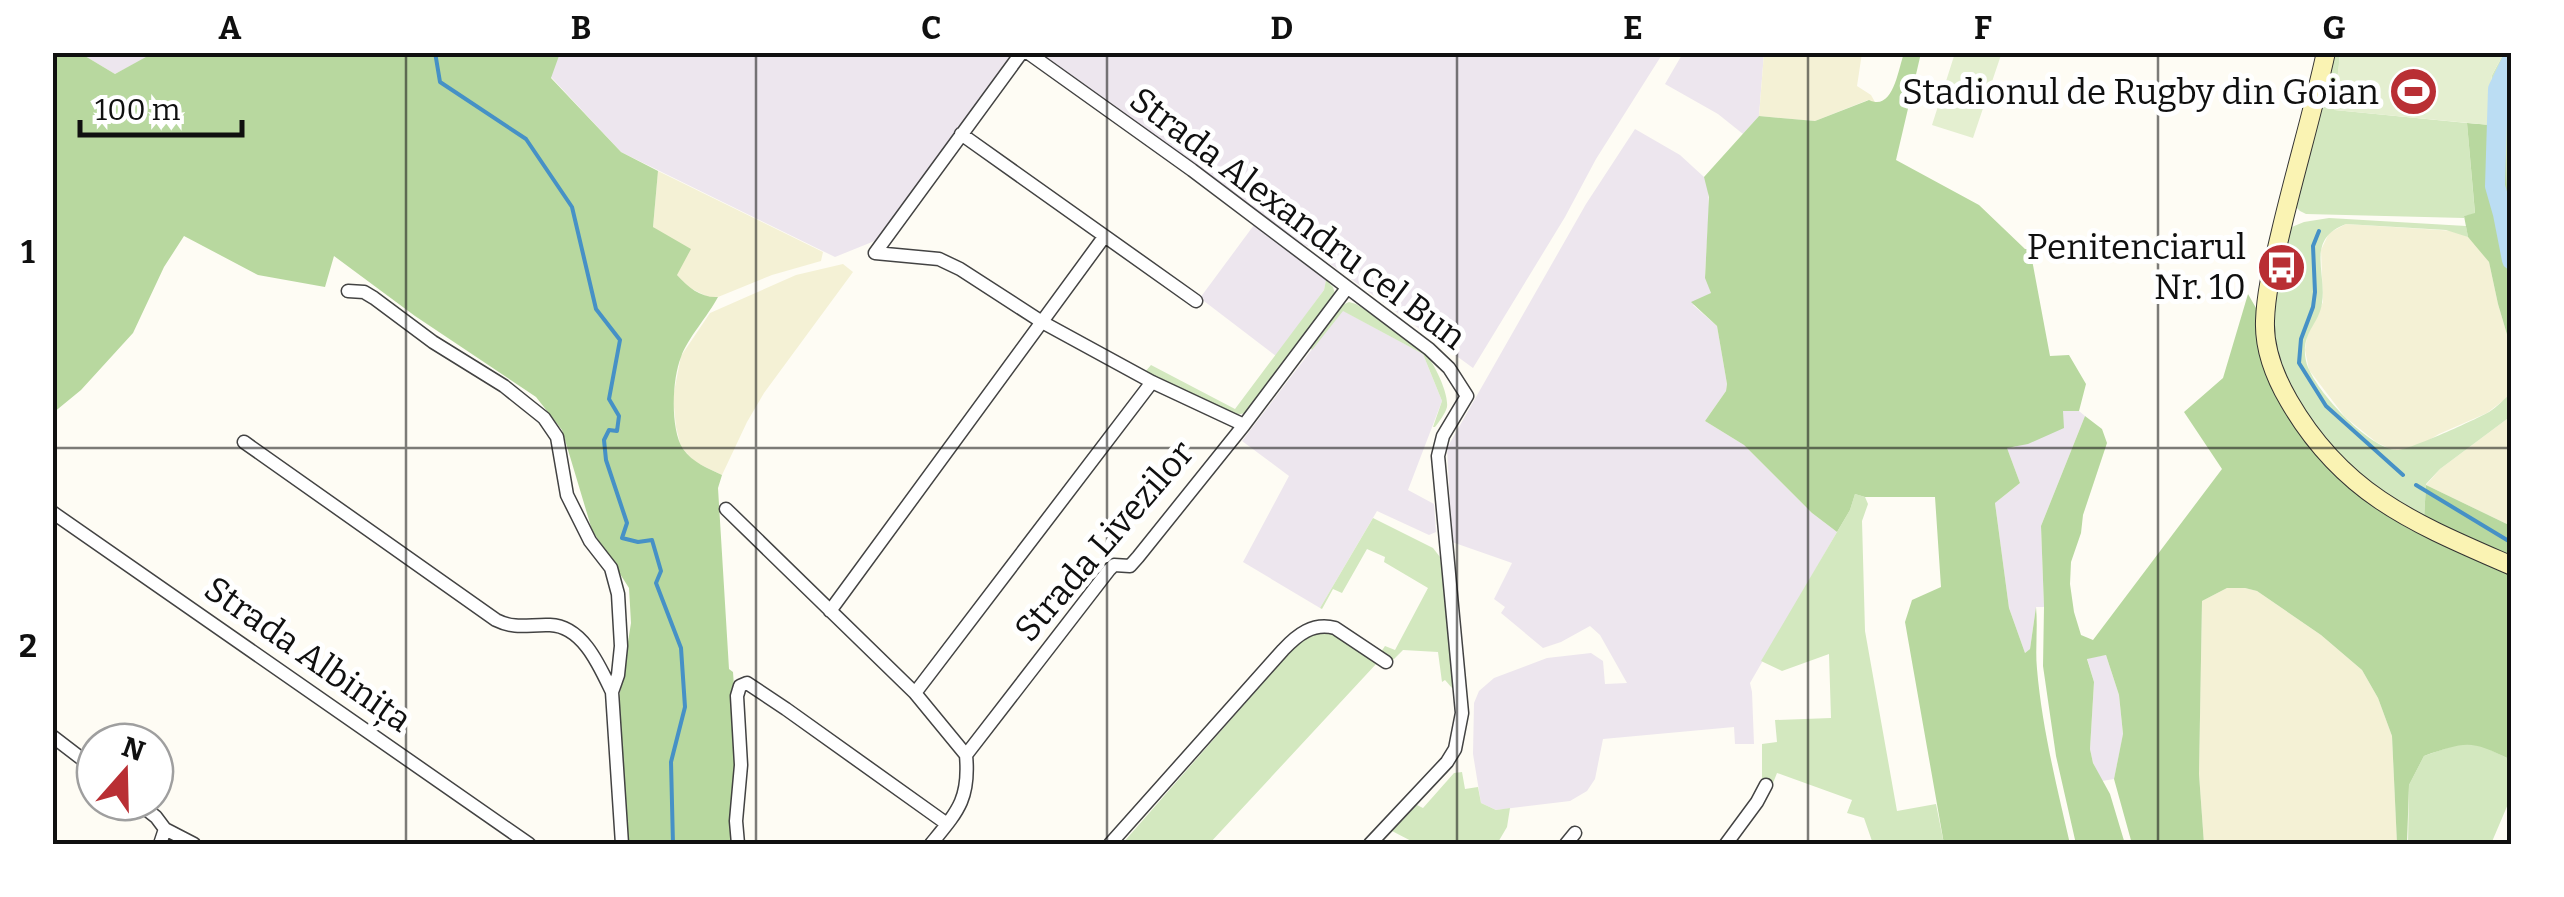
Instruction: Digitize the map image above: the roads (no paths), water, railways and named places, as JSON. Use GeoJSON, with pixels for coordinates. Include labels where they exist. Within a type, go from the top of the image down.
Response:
{"type":"FeatureCollection","features":[{"type":"Feature","properties":{"kind":"street"},"geometry":{"type":"LineString","coordinates":[[1025,52],[874,254],[939,259],[1042,322],[1152,382],[1244,425]]}},
{"type":"Feature","properties":{"kind":"street","name":"Strada Alexandru cel Bun"},"geometry":{"type":"LineString","coordinates":[[1025,52],[1192,170],[1429,349],[1449,368],[1467,396],[1443,436],[1438,456],[1461,686],[1460,732],[1456,749],[1447,762],[1370,844]]}},
{"type":"Feature","properties":{"kind":"street"},"geometry":{"type":"LineString","coordinates":[[2326,52],[2268,288],[2265,326],[2272,364],[2301,423],[2365,491],[2433,531],[2512,566]]}},
{"type":"Feature","properties":{"kind":"street"},"geometry":{"type":"LineString","coordinates":[[960,134],[1196,301]]}},
{"type":"Feature","properties":{"kind":"street"},"geometry":{"type":"LineString","coordinates":[[830,611],[1104,237]]}},
{"type":"Feature","properties":{"kind":"street","name":"Strada Livezilor"},"geometry":{"type":"LineString","coordinates":[[966,754],[1109,570],[1114,565],[1130,566],[1244,425],[1347,288]]}},
{"type":"Feature","properties":{"kind":"street"},"geometry":{"type":"LineString","coordinates":[[348,291],[364,292],[433,342],[504,386],[544,418],[557,437],[567,494],[590,541],[611,568],[618,594],[621,646],[612,692]]}},
{"type":"Feature","properties":{"kind":"street"},"geometry":{"type":"LineString","coordinates":[[914,693],[1152,382]]}},
{"type":"Feature","properties":{"kind":"street"},"geometry":{"type":"LineString","coordinates":[[244,442],[496,620],[518,627],[554,625],[574,634],[597,661],[612,692],[622,844]]}},
{"type":"Feature","properties":{"kind":"street"},"geometry":{"type":"LineString","coordinates":[[726,509],[914,693],[966,754],[967,788],[932,844]]}},
{"type":"Feature","properties":{"kind":"street","name":"Strada Albinița"},"geometry":{"type":"LineString","coordinates":[[52,512],[529,844]]}},
{"type":"Feature","properties":{"kind":"street"},"geometry":{"type":"LineString","coordinates":[[1110,844],[1303,631],[1328,625],[1386,662]]}},
{"type":"Feature","properties":{"kind":"street"},"geometry":{"type":"LineString","coordinates":[[738,844],[738,690],[743,684],[786,708],[947,824]]}},
{"type":"Feature","properties":{"kind":"street"},"geometry":{"type":"LineString","coordinates":[[52,736],[75,754]]}},
{"type":"Feature","properties":{"kind":"street"},"geometry":{"type":"LineString","coordinates":[[1726,844],[1766,785]]}},
{"type":"Feature","properties":{"kind":"street"},"geometry":{"type":"LineString","coordinates":[[160,822],[165,829],[194,844]]}},
{"type":"Feature","properties":{"kind":"street"},"geometry":{"type":"LineString","coordinates":[[160,844],[165,829]]}},
{"type":"Feature","properties":{"kind":"waterway"},"geometry":{"type":"LineString","coordinates":[[435,52],[440,82],[526,139],[572,207],[596,309],[620,340],[609,399],[619,416],[617,431],[609,430],[604,440],[606,460],[627,523],[622,538],[652,540],[661,571],[656,583],[681,648],[685,707],[671,762],[673,844]]}},
{"type":"Feature","properties":{"kind":"waterway"},"geometry":{"type":"LineString","coordinates":[[2512,60],[2498,89],[2495,186],[2512,260]]}},
{"type":"Feature","properties":{"kind":"waterway"},"geometry":{"type":"LineString","coordinates":[[2498,92],[2508,92],[2512,87]]}},
{"type":"Feature","properties":{"kind":"waterway"},"geometry":{"type":"LineString","coordinates":[[2319,231],[2313,246],[2313,307],[2301,339],[2299,363],[2326,406],[2403,475]]}},
{"type":"Feature","properties":{"kind":"waterway"},"geometry":{"type":"LineString","coordinates":[[2416,485],[2512,543]]}},
{"type":"Feature","properties":{"kind":"place","name":"Stadionul de Rugby din Goian"},"geometry":{"type":"Point","coordinates":[2414,92]}},
{"type":"Feature","properties":{"kind":"place","name":"Penitenciarul Nr. 10"},"geometry":{"type":"Point","coordinates":[2281,267]}}]}
